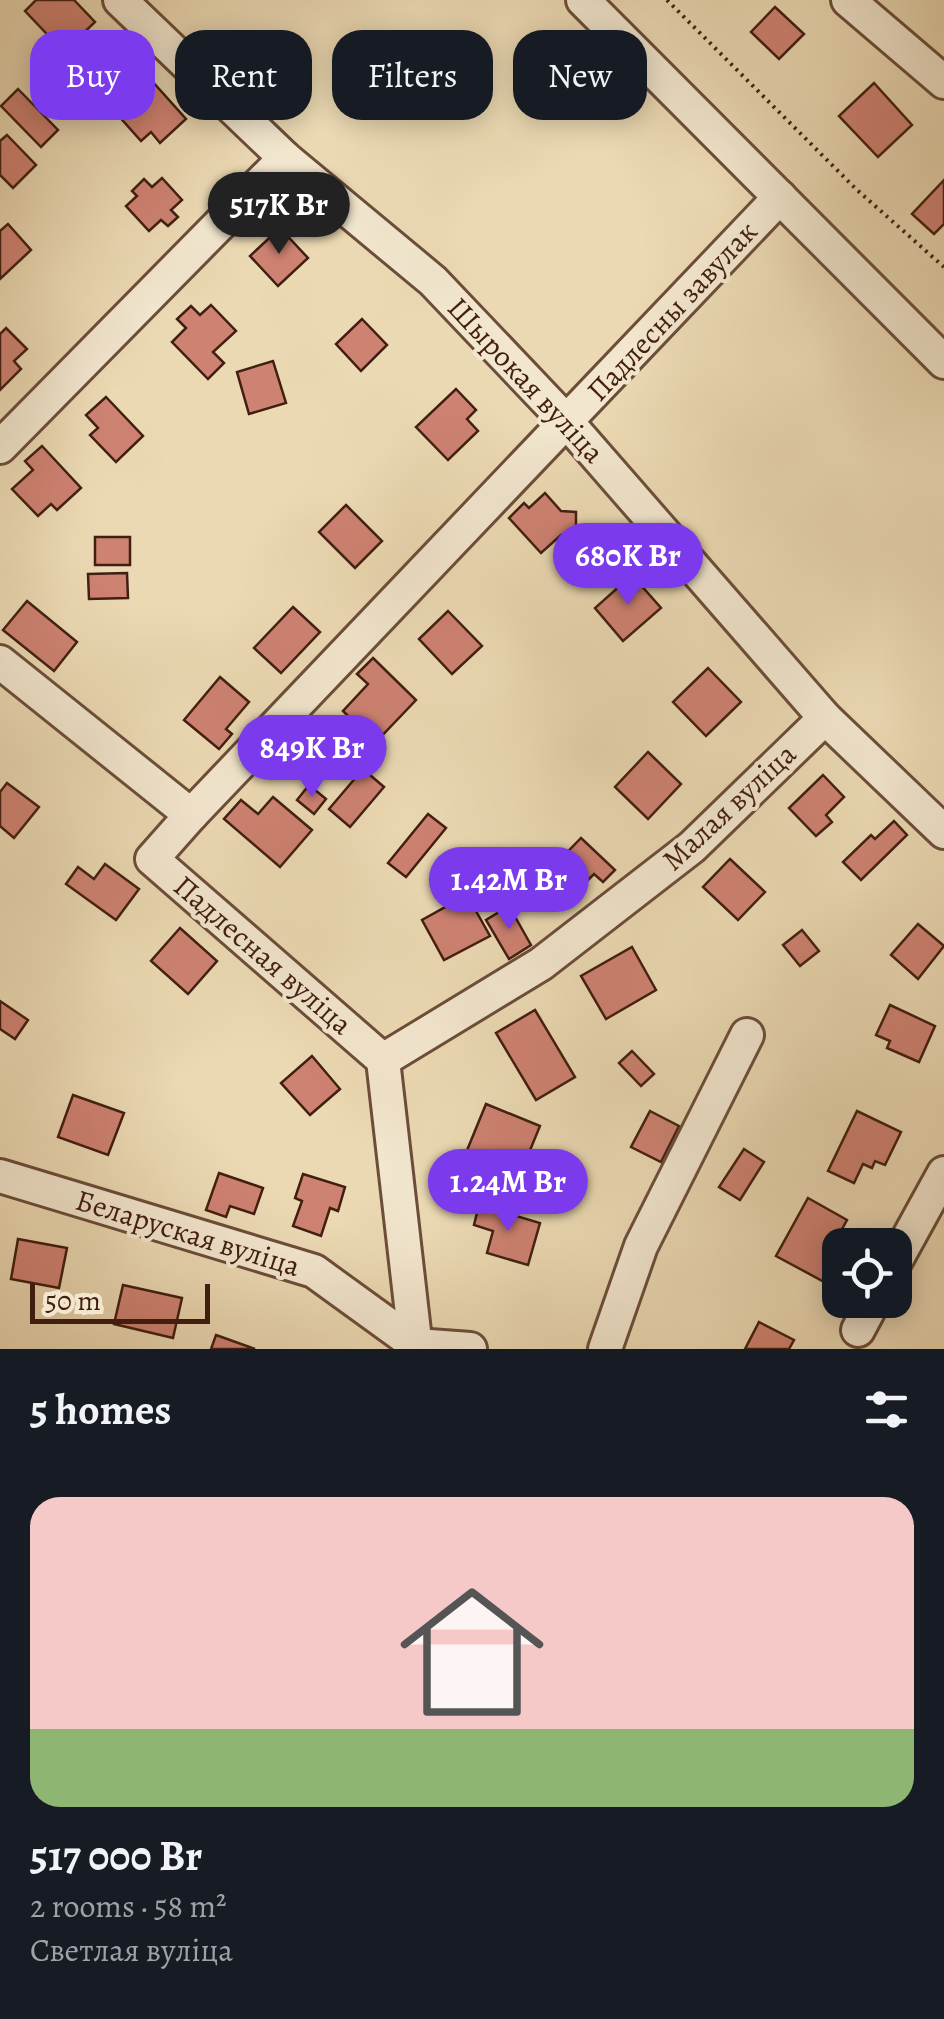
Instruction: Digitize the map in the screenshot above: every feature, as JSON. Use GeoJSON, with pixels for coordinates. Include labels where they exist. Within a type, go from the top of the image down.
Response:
{"type":"FeatureCollection","features":[{"type":"Feature","properties":{"kind":"street","name":"Шырокая вуліца"},"geometry":{"type":"LineString","coordinates":[[120,0],[284,158],[433,281],[567,422],[825,718],[944,832]]}},
{"type":"Feature","properties":{"kind":"street"},"geometry":{"type":"LineString","coordinates":[[583,0],[944,362]]}},
{"type":"Feature","properties":{"kind":"street"},"geometry":{"type":"LineString","coordinates":[[848,0],[944,82]]}},
{"type":"Feature","properties":{"kind":"street"},"geometry":{"type":"LineString","coordinates":[[0,447],[284,158]]}},
{"type":"Feature","properties":{"kind":"street","name":"Падлесны завулак"},"geometry":{"type":"LineString","coordinates":[[191,814],[780,197]]}},
{"type":"Feature","properties":{"kind":"street"},"geometry":{"type":"LineString","coordinates":[[0,662],[191,814]]}},
{"type":"Feature","properties":{"kind":"street","name":"Малая вуліца"},"geometry":{"type":"LineString","coordinates":[[383,1060],[556,952],[692,846],[825,718]]}},
{"type":"Feature","properties":{"kind":"street","name":"Падлесная вуліца"},"geometry":{"type":"LineString","coordinates":[[191,814],[152,860],[383,1060]]}},
{"type":"Feature","properties":{"kind":"street"},"geometry":{"type":"LineString","coordinates":[[604,1349],[640,1246],[747,1034]]}},
{"type":"Feature","properties":{"kind":"street"},"geometry":{"type":"LineString","coordinates":[[383,1060],[416,1347],[470,1349]]}},
{"type":"Feature","properties":{"kind":"street"},"geometry":{"type":"LineString","coordinates":[[912,1231],[944,1174]]}},
{"type":"Feature","properties":{"kind":"street","name":"Беларуская вуліца"},"geometry":{"type":"LineString","coordinates":[[0,1176],[314,1271],[416,1347]]}},
{"type":"Feature","properties":{"kind":"street"},"geometry":{"type":"LineString","coordinates":[[858,1330],[864,1318]]}},
{"type":"Feature","properties":{"kind":"path"},"geometry":{"type":"LineString","coordinates":[[667,0],[856,189],[944,267]]}},
{"type":"Feature","properties":{"kind":"building"},"geometry":{"type":"Polygon","coordinates":[[[36,0],[74,0],[95,22],[87,30],[43,30],[25,11],[36,0]]]}},
{"type":"Feature","properties":{"kind":"building"},"geometry":{"type":"Polygon","coordinates":[[[775,7],[804,34],[779,59],[751,32],[775,7]]]}},
{"type":"Feature","properties":{"kind":"building"},"geometry":{"type":"Polygon","coordinates":[[[874,83],[912,125],[878,157],[839,116],[874,83]]]}},
{"type":"Feature","properties":{"kind":"building"},"geometry":{"type":"Polygon","coordinates":[[[155,84],[175,107],[175,120],[185,120],[160,143],[151,132],[141,141],[122,120],[155,120],[155,84]]]}},
{"type":"Feature","properties":{"kind":"building"},"geometry":{"type":"Polygon","coordinates":[[[18,89],[30,101],[30,120],[48,120],[58,130],[41,147],[1,106],[18,89]]]}},
{"type":"Feature","properties":{"kind":"building"},"geometry":{"type":"Polygon","coordinates":[[[7,135],[36,165],[13,188],[0,175],[0,141],[7,135]]]}},
{"type":"Feature","properties":{"kind":"building"},"geometry":{"type":"Polygon","coordinates":[[[162,178],[182,200],[171,210],[178,217],[168,226],[161,220],[149,231],[126,206],[137,196],[132,191],[144,179],[152,187],[162,178]]]}},
{"type":"Feature","properties":{"kind":"building"},"geometry":{"type":"Polygon","coordinates":[[[944,180],[944,224],[934,234],[912,214],[944,180]]]}},
{"type":"Feature","properties":{"kind":"building"},"geometry":{"type":"Polygon","coordinates":[[[8,224],[31,250],[0,279],[0,231],[8,224]]]}},
{"type":"Feature","properties":{"kind":"building"},"geometry":{"type":"Polygon","coordinates":[[[280,228],[308,258],[278,286],[250,256],[280,228]]]}},
{"type":"Feature","properties":{"kind":"building"},"geometry":{"type":"Polygon","coordinates":[[[211,305],[236,331],[213,352],[224,363],[208,379],[172,342],[186,328],[177,319],[191,306],[200,315],[211,305]]]}},
{"type":"Feature","properties":{"kind":"building"},"geometry":{"type":"Polygon","coordinates":[[[362,319],[387,345],[361,371],[336,344],[362,319]]]}},
{"type":"Feature","properties":{"kind":"building"},"geometry":{"type":"Polygon","coordinates":[[[6,328],[27,349],[14,361],[21,369],[0,390],[0,334],[6,328]]]}},
{"type":"Feature","properties":{"kind":"building"},"geometry":{"type":"Polygon","coordinates":[[[273,361],[286,403],[249,414],[237,372],[273,361]]]}},
{"type":"Feature","properties":{"kind":"building"},"geometry":{"type":"Polygon","coordinates":[[[456,389],[476,410],[467,419],[478,431],[448,460],[416,427],[456,389]]]}},
{"type":"Feature","properties":{"kind":"building"},"geometry":{"type":"Polygon","coordinates":[[[106,397],[143,436],[116,462],[90,435],[98,428],[86,415],[106,397]]]}},
{"type":"Feature","properties":{"kind":"building"},"geometry":{"type":"Polygon","coordinates":[[[42,446],[81,488],[57,510],[51,504],[38,516],[12,489],[33,470],[25,461],[42,446]]]}},
{"type":"Feature","properties":{"kind":"building"},"geometry":{"type":"Polygon","coordinates":[[[545,493],[561,511],[576,512],[576,537],[561,535],[541,553],[509,518],[524,503],[529,508],[545,493]]]}},
{"type":"Feature","properties":{"kind":"building"},"geometry":{"type":"Polygon","coordinates":[[[346,505],[382,541],[355,568],[319,532],[346,505]]]}},
{"type":"Feature","properties":{"kind":"building"},"geometry":{"type":"Polygon","coordinates":[[[95,537],[130,537],[130,565],[95,565],[95,537]]]}},
{"type":"Feature","properties":{"kind":"building"},"geometry":{"type":"Polygon","coordinates":[[[127,573],[128,598],[89,599],[88,574],[127,573]]]}},
{"type":"Feature","properties":{"kind":"building"},"geometry":{"type":"Polygon","coordinates":[[[632,575],[661,608],[623,641],[595,608],[632,575]]]}},
{"type":"Feature","properties":{"kind":"building"},"geometry":{"type":"Polygon","coordinates":[[[27,601],[77,642],[54,671],[3,630],[27,601]]]}},
{"type":"Feature","properties":{"kind":"building"},"geometry":{"type":"Polygon","coordinates":[[[293,607],[320,632],[281,673],[254,648],[293,607]]]}},
{"type":"Feature","properties":{"kind":"building"},"geometry":{"type":"Polygon","coordinates":[[[448,611],[482,646],[452,674],[419,639],[448,611]]]}},
{"type":"Feature","properties":{"kind":"building"},"geometry":{"type":"Polygon","coordinates":[[[373,658],[416,700],[375,743],[343,711],[368,684],[357,674],[373,658]]]}},
{"type":"Feature","properties":{"kind":"building"},"geometry":{"type":"Polygon","coordinates":[[[708,668],[741,702],[706,736],[673,702],[708,668]]]}},
{"type":"Feature","properties":{"kind":"building"},"geometry":{"type":"Polygon","coordinates":[[[220,677],[249,702],[226,729],[232,734],[219,749],[184,720],[220,677]]]}},
{"type":"Feature","properties":{"kind":"building"},"geometry":{"type":"Polygon","coordinates":[[[648,752],[681,784],[648,819],[615,787],[648,752]]]}},
{"type":"Feature","properties":{"kind":"building"},"geometry":{"type":"Polygon","coordinates":[[[363,769],[384,787],[350,827],[329,809],[363,769]]]}},
{"type":"Feature","properties":{"kind":"building"},"geometry":{"type":"Polygon","coordinates":[[[823,775],[844,797],[826,815],[832,822],[816,836],[789,808],[823,775]]]}},
{"type":"Feature","properties":{"kind":"building"},"geometry":{"type":"Polygon","coordinates":[[[7,783],[39,807],[14,838],[0,826],[0,792],[7,783]]]}},
{"type":"Feature","properties":{"kind":"building"},"geometry":{"type":"Polygon","coordinates":[[[309,785],[326,799],[314,814],[297,800],[309,785]]]}},
{"type":"Feature","properties":{"kind":"building"},"geometry":{"type":"Polygon","coordinates":[[[273,797],[312,830],[280,867],[224,819],[241,800],[258,814],[273,797]]]}},
{"type":"Feature","properties":{"kind":"building"},"geometry":{"type":"Polygon","coordinates":[[[428,814],[446,828],[406,877],[388,863],[428,814]]]}},
{"type":"Feature","properties":{"kind":"building"},"geometry":{"type":"Polygon","coordinates":[[[894,821],[907,835],[861,880],[843,862],[871,835],[875,839],[894,821]]]}},
{"type":"Feature","properties":{"kind":"building"},"geometry":{"type":"Polygon","coordinates":[[[581,838],[615,870],[603,882],[594,874],[575,893],[550,870],[581,838]]]}},
{"type":"Feature","properties":{"kind":"building"},"geometry":{"type":"Polygon","coordinates":[[[730,859],[765,892],[738,920],[703,887],[730,859]]]}},
{"type":"Feature","properties":{"kind":"building"},"geometry":{"type":"Polygon","coordinates":[[[105,864],[139,889],[116,920],[66,884],[78,867],[94,879],[105,864]]]}},
{"type":"Feature","properties":{"kind":"building"},"geometry":{"type":"Polygon","coordinates":[[[467,895],[490,936],[444,960],[422,920],[467,895]]]}},
{"type":"Feature","properties":{"kind":"building"},"geometry":{"type":"Polygon","coordinates":[[[509,906],[531,945],[509,959],[486,920],[509,906]]]}},
{"type":"Feature","properties":{"kind":"building"},"geometry":{"type":"Polygon","coordinates":[[[918,924],[944,946],[918,979],[891,955],[918,924]]]}},
{"type":"Feature","properties":{"kind":"building"},"geometry":{"type":"Polygon","coordinates":[[[180,928],[217,961],[188,994],[151,961],[180,928]]]}},
{"type":"Feature","properties":{"kind":"building"},"geometry":{"type":"Polygon","coordinates":[[[802,930],[819,951],[800,966],[783,945],[802,930]]]}},
{"type":"Feature","properties":{"kind":"building"},"geometry":{"type":"Polygon","coordinates":[[[632,947],[656,990],[606,1019],[581,976],[632,947]]]}},
{"type":"Feature","properties":{"kind":"building"},"geometry":{"type":"Polygon","coordinates":[[[0,1001],[28,1020],[15,1039],[0,1029],[0,1001]]]}},
{"type":"Feature","properties":{"kind":"building"},"geometry":{"type":"Polygon","coordinates":[[[890,1005],[935,1026],[919,1062],[887,1048],[890,1041],[876,1035],[890,1005]]]}},
{"type":"Feature","properties":{"kind":"building"},"geometry":{"type":"Polygon","coordinates":[[[535,1010],[575,1077],[536,1100],[496,1033],[535,1010]]]}},
{"type":"Feature","properties":{"kind":"building"},"geometry":{"type":"Polygon","coordinates":[[[632,1051],[654,1074],[641,1086],[619,1063],[632,1051]]]}},
{"type":"Feature","properties":{"kind":"building"},"geometry":{"type":"Polygon","coordinates":[[[312,1056],[340,1089],[310,1115],[281,1083],[312,1056]]]}},
{"type":"Feature","properties":{"kind":"building"},"geometry":{"type":"Polygon","coordinates":[[[73,1095],[124,1113],[108,1155],[58,1137],[73,1095]]]}},
{"type":"Feature","properties":{"kind":"building"},"geometry":{"type":"Polygon","coordinates":[[[486,1104],[540,1126],[517,1182],[463,1160],[486,1104]]]}},
{"type":"Feature","properties":{"kind":"building"},"geometry":{"type":"Polygon","coordinates":[[[650,1111],[679,1126],[661,1162],[631,1147],[650,1111]]]}},
{"type":"Feature","properties":{"kind":"building"},"geometry":{"type":"Polygon","coordinates":[[[857,1111],[901,1132],[885,1165],[875,1161],[872,1168],[863,1164],[854,1183],[828,1171],[857,1111]]]}},
{"type":"Feature","properties":{"kind":"building"},"geometry":{"type":"Polygon","coordinates":[[[744,1149],[764,1162],[740,1200],[719,1187],[744,1149]]]}},
{"type":"Feature","properties":{"kind":"building"},"geometry":{"type":"Polygon","coordinates":[[[548,1159],[577,1168],[568,1196],[538,1187],[548,1159]]]}},
{"type":"Feature","properties":{"kind":"building"},"geometry":{"type":"Polygon","coordinates":[[[219,1173],[263,1188],[254,1214],[230,1206],[226,1217],[206,1210],[219,1173]]]}},
{"type":"Feature","properties":{"kind":"building"},"geometry":{"type":"Polygon","coordinates":[[[303,1174],[345,1187],[338,1211],[330,1208],[321,1236],[293,1226],[302,1201],[295,1198],[303,1174]]]}},
{"type":"Feature","properties":{"kind":"building"},"geometry":{"type":"Polygon","coordinates":[[[808,1198],[847,1220],[843,1228],[822,1228],[822,1281],[776,1256],[808,1198]]]}},
{"type":"Feature","properties":{"kind":"building"},"geometry":{"type":"Polygon","coordinates":[[[479,1205],[540,1223],[528,1265],[487,1253],[493,1231],[474,1225],[479,1205]]]}},
{"type":"Feature","properties":{"kind":"building"},"geometry":{"type":"Polygon","coordinates":[[[18,1239],[67,1248],[59,1288],[11,1279],[18,1239]]]}},
{"type":"Feature","properties":{"kind":"building"},"geometry":{"type":"Polygon","coordinates":[[[123,1285],[182,1298],[173,1338],[114,1324],[123,1285]]]}},
{"type":"Feature","properties":{"kind":"building"},"geometry":{"type":"Polygon","coordinates":[[[759,1322],[794,1340],[789,1349],[745,1349],[759,1322]]]}},
{"type":"Feature","properties":{"kind":"building"},"geometry":{"type":"Polygon","coordinates":[[[216,1335],[255,1349],[211,1349],[216,1335]]]}}]}
